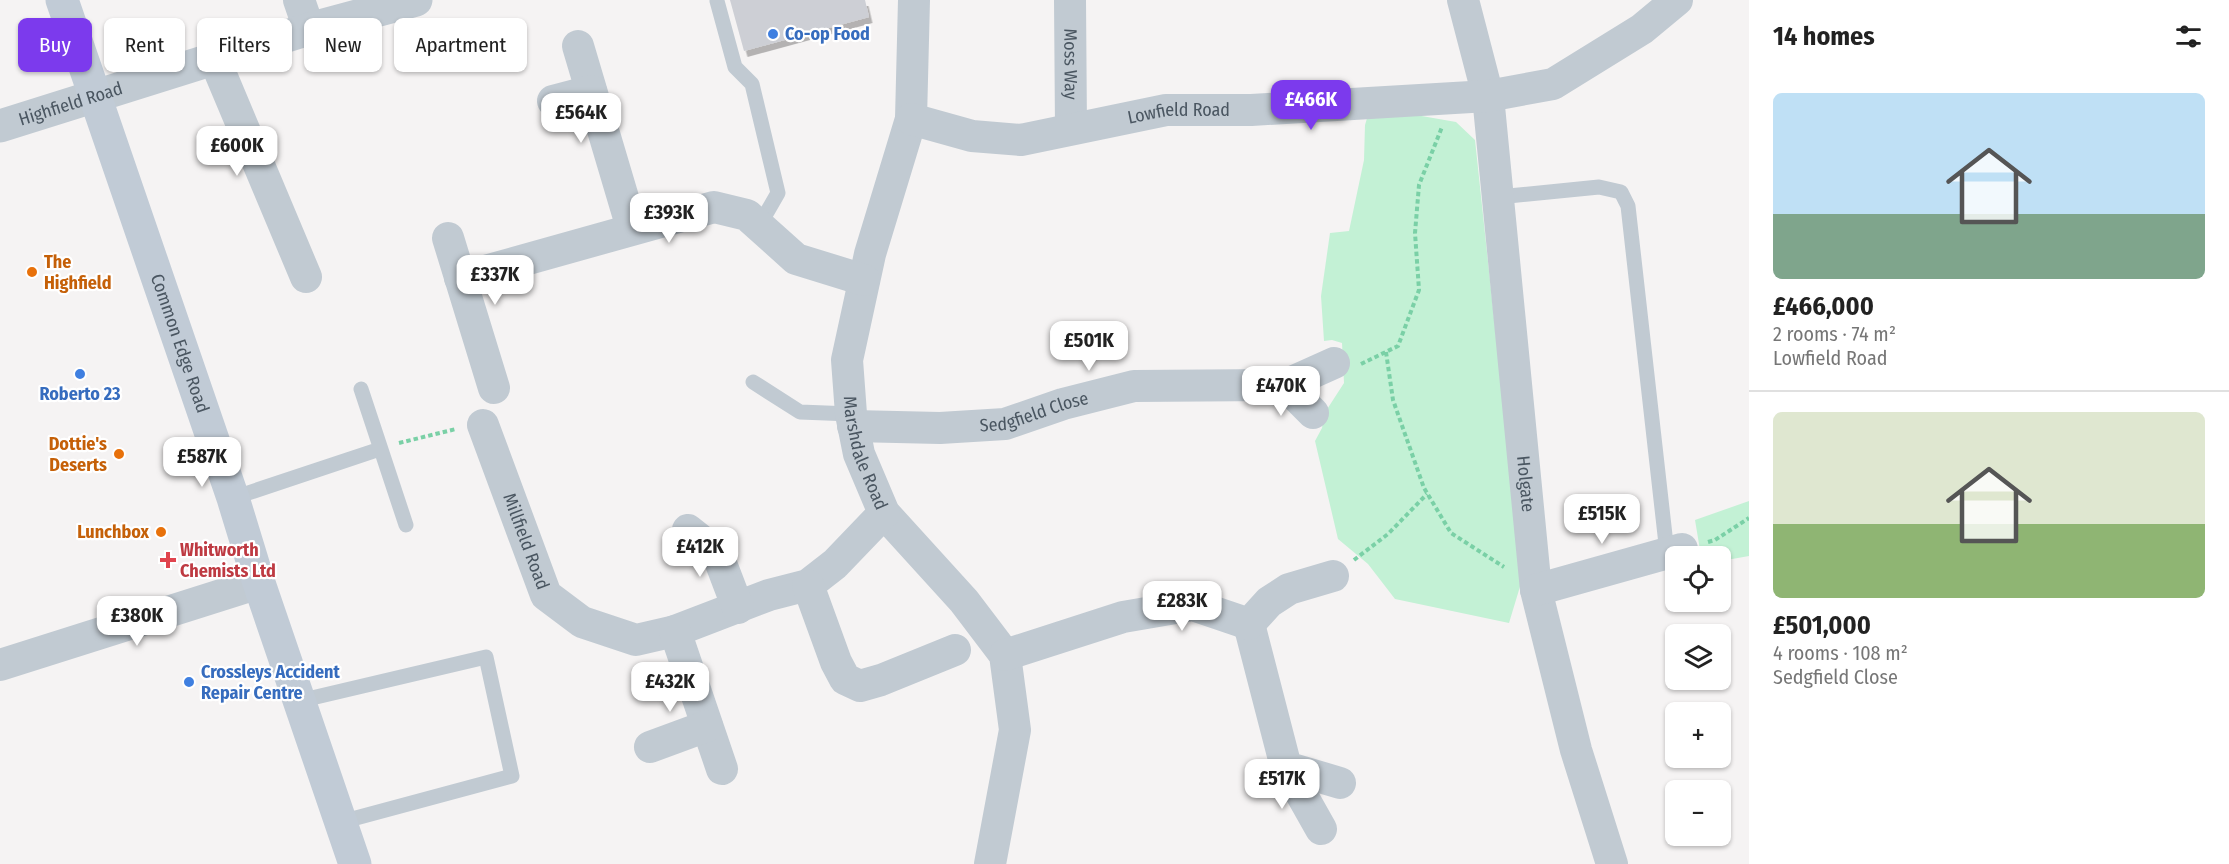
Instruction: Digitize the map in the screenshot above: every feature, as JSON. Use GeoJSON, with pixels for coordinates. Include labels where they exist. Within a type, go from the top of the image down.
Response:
{"type":"FeatureCollection","features":[{"type":"Feature","properties":{"kind":"main road","name":"Common Edge Road"},"geometry":{"type":"LineString","coordinates":[[62,0],[233,498],[259,583],[355,864]]}},
{"type":"Feature","properties":{"kind":"street","name":"Highfield Road"},"geometry":{"type":"LineString","coordinates":[[304,14],[416,0]]}},
{"type":"Feature","properties":{"kind":"street","name":"Marshdale Road"},"geometry":{"type":"LineString","coordinates":[[914,0],[911,119],[870,254],[847,360],[852,420],[859,454],[884,513],[964,601],[1005,655]]}},
{"type":"Feature","properties":{"kind":"street","name":"Moss Way"},"geometry":{"type":"LineString","coordinates":[[1070,0],[1071,129]]}},
{"type":"Feature","properties":{"kind":"street","name":"Holgate"},"geometry":{"type":"LineString","coordinates":[[1463,0],[1488,96],[1536,586],[1576,750],[1612,864]]}},
{"type":"Feature","properties":{"kind":"street","name":"Lowfield Road"},"geometry":{"type":"LineString","coordinates":[[911,119],[972,136],[1021,140],[1166,110],[1251,110],[1488,96],[1553,84],[1642,28],[1677,0]]}},
{"type":"Feature","properties":{"kind":"street"},"geometry":{"type":"LineString","coordinates":[[578,46],[632,228]]}},
{"type":"Feature","properties":{"kind":"street","name":"Highfield Road"},"geometry":{"type":"LineString","coordinates":[[0,126],[197,63]]}},
{"type":"Feature","properties":{"kind":"street"},"geometry":{"type":"LineString","coordinates":[[220,72],[306,277]]}},
{"type":"Feature","properties":{"kind":"street"},"geometry":{"type":"LineString","coordinates":[[554,101],[591,91]]}},
{"type":"Feature","properties":{"kind":"street"},"geometry":{"type":"LineString","coordinates":[[460,278],[632,228],[714,207],[747,215],[796,259],[864,280]]}},
{"type":"Feature","properties":{"kind":"street"},"geometry":{"type":"LineString","coordinates":[[448,238],[494,388]]}},
{"type":"Feature","properties":{"kind":"street","name":"Sedgfield Close"},"geometry":{"type":"LineString","coordinates":[[852,420],[940,428],[1005,424],[1063,404],[1134,386],[1284,385],[1334,363]]}},
{"type":"Feature","properties":{"kind":"street"},"geometry":{"type":"LineString","coordinates":[[1284,385],[1313,413]]}},
{"type":"Feature","properties":{"kind":"street","name":"Millfield Road"},"geometry":{"type":"LineString","coordinates":[[483,425],[546,595],[582,622],[636,640],[675,631],[769,595],[808,585],[835,564],[884,513]]}},
{"type":"Feature","properties":{"kind":"street"},"geometry":{"type":"LineString","coordinates":[[688,530],[717,553],[738,608]]}},
{"type":"Feature","properties":{"kind":"street"},"geometry":{"type":"LineString","coordinates":[[1536,586],[1665,553]]}},
{"type":"Feature","properties":{"kind":"street"},"geometry":{"type":"LineString","coordinates":[[1249,624],[1269,602],[1289,589],[1333,576]]}},
{"type":"Feature","properties":{"kind":"street"},"geometry":{"type":"LineString","coordinates":[[0,665],[259,583]]}},
{"type":"Feature","properties":{"kind":"street"},"geometry":{"type":"LineString","coordinates":[[808,585],[844,679],[860,686],[956,650]]}},
{"type":"Feature","properties":{"kind":"street"},"geometry":{"type":"LineString","coordinates":[[990,864],[1014,730],[1005,655],[1123,617],[1193,605],[1249,624]]}},
{"type":"Feature","properties":{"kind":"street"},"geometry":{"type":"LineString","coordinates":[[1249,624],[1286,767],[1321,829]]}},
{"type":"Feature","properties":{"kind":"street"},"geometry":{"type":"LineString","coordinates":[[675,631],[722,769]]}},
{"type":"Feature","properties":{"kind":"street"},"geometry":{"type":"LineString","coordinates":[[650,747],[707,726]]}},
{"type":"Feature","properties":{"kind":"street"},"geometry":{"type":"LineString","coordinates":[[1286,767],[1340,783]]}},
{"type":"Feature","properties":{"kind":"lane"},"geometry":{"type":"LineString","coordinates":[[717,1],[735,67],[752,84],[778,193],[759,226]]}},
{"type":"Feature","properties":{"kind":"lane"},"geometry":{"type":"LineString","coordinates":[[1498,196],[1599,187],[1621,192],[1628,206],[1673,546]]}},
{"type":"Feature","properties":{"kind":"lane"},"geometry":{"type":"LineString","coordinates":[[753,382],[800,412],[852,420]]}},
{"type":"Feature","properties":{"kind":"lane"},"geometry":{"type":"LineString","coordinates":[[361,389],[406,525]]}},
{"type":"Feature","properties":{"kind":"lane"},"geometry":{"type":"LineString","coordinates":[[233,498],[380,449]]}},
{"type":"Feature","properties":{"kind":"lane"},"geometry":{"type":"LineString","coordinates":[[299,701],[486,657],[513,776],[341,822]]}},
{"type":"Feature","properties":{"kind":"path"},"geometry":{"type":"LineString","coordinates":[[1334,363],[1361,364],[1398,346],[1419,290],[1415,233],[1419,185],[1440,135],[1451,98]]}},
{"type":"Feature","properties":{"kind":"path"},"geometry":{"type":"LineString","coordinates":[[1386,352],[1393,400],[1427,494],[1451,533],[1536,586]]}},
{"type":"Feature","properties":{"kind":"path"},"geometry":{"type":"LineString","coordinates":[[380,449],[447,430],[483,425]]}},
{"type":"Feature","properties":{"kind":"path"},"geometry":{"type":"LineString","coordinates":[[1333,576],[1388,534],[1427,494]]}},
{"type":"Feature","properties":{"kind":"path"},"geometry":{"type":"LineString","coordinates":[[1693,546],[1715,540],[1749,518]]}},
{"type":"Feature","properties":{"kind":"green space"},"geometry":{"type":"Polygon","coordinates":[[[1368,115],[1416,115],[1456,122],[1475,140],[1522,580],[1509,623],[1395,599],[1368,564],[1338,539],[1315,441],[1322,428],[1324,414],[1344,383],[1342,343],[1332,340],[1324,341],[1321,296],[1330,233],[1349,231],[1364,160],[1365,125],[1368,115]]]}},
{"type":"Feature","properties":{"kind":"green space"},"geometry":{"type":"Polygon","coordinates":[[[1749,501],[1749,556],[1731,559],[1731,546],[1699,546],[1695,520],[1749,501]]]}},
{"type":"Feature","properties":{"kind":"building","name":"Co-op Food"},"geometry":{"type":"Polygon","coordinates":[[[730,0],[865,0],[869,17],[744,51],[730,0]]]}},
{"type":"Feature","properties":{"kind":"place","name":"Co-op Food"},"geometry":{"type":"Point","coordinates":[773,34]}},
{"type":"Feature","properties":{"kind":"place","name":"The Highfield"},"geometry":{"type":"Point","coordinates":[32,272]}},
{"type":"Feature","properties":{"kind":"place","name":"Roberto 23"},"geometry":{"type":"Point","coordinates":[80,374]}},
{"type":"Feature","properties":{"kind":"place","name":"Dottie's Deserts"},"geometry":{"type":"Point","coordinates":[119,454]}},
{"type":"Feature","properties":{"kind":"place","name":"Lunchbox"},"geometry":{"type":"Point","coordinates":[161,532]}},
{"type":"Feature","properties":{"kind":"place","name":"Whitworth Chemists Ltd"},"geometry":{"type":"Point","coordinates":[168,560]}},
{"type":"Feature","properties":{"kind":"place","name":"Crossleys Accident Repair Centre"},"geometry":{"type":"Point","coordinates":[189,682]}}]}
